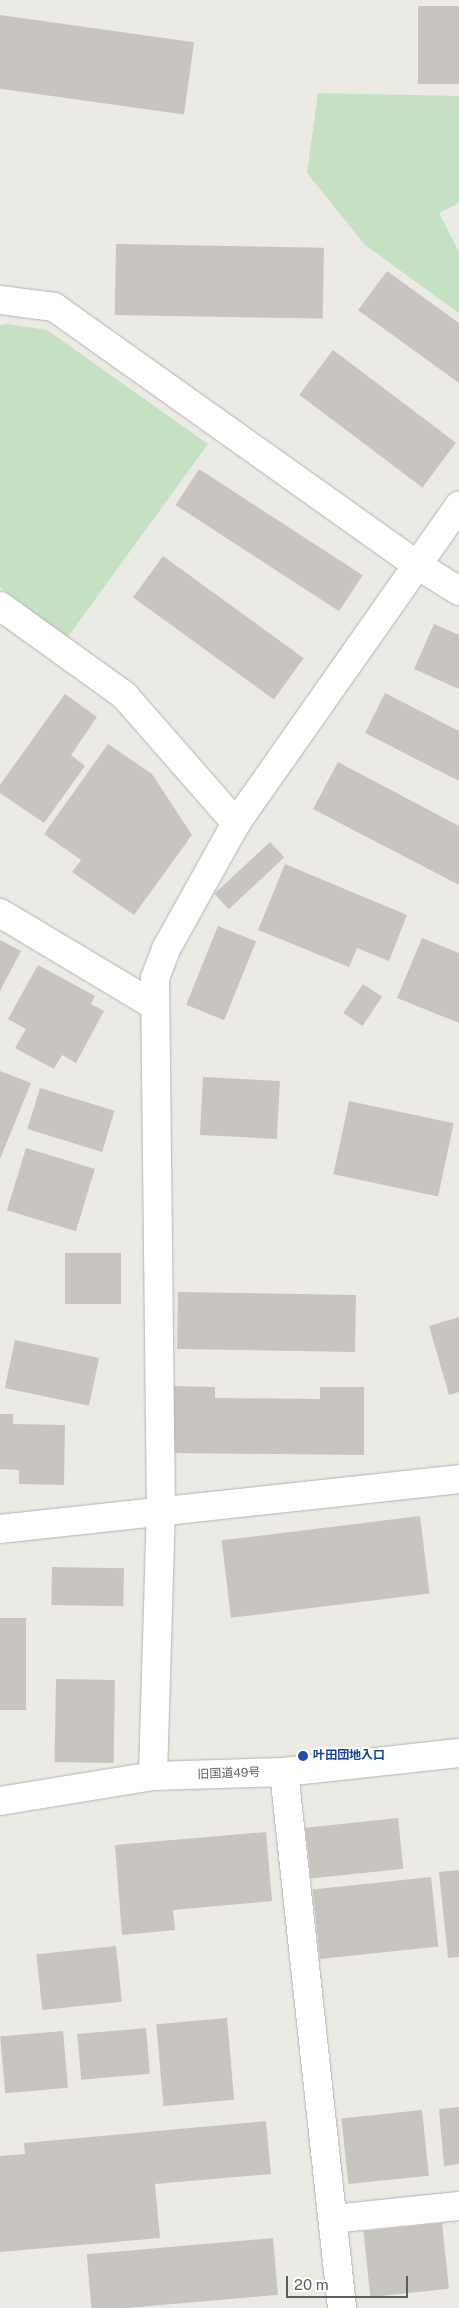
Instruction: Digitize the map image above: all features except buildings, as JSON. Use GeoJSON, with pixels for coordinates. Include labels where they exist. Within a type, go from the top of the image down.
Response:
{"type":"FeatureCollection","features":[{"type":"Feature","properties":{"kind":"street"},"geometry":{"type":"LineString","coordinates":[[0,300],[54,307],[417,565],[459,591]]}},
{"type":"Feature","properties":{"kind":"street"},"geometry":{"type":"LineString","coordinates":[[153,1776],[161,1514],[155,978],[166,948],[236,823],[459,506]]}},
{"type":"Feature","properties":{"kind":"street"},"geometry":{"type":"LineString","coordinates":[[0,606],[124,695],[236,823]]}},
{"type":"Feature","properties":{"kind":"street"},"geometry":{"type":"LineString","coordinates":[[0,913],[154,1005]]}},
{"type":"Feature","properties":{"kind":"street"},"geometry":{"type":"LineString","coordinates":[[0,1529],[161,1514],[459,1479]]}},
{"type":"Feature","properties":{"kind":"street","name":"旧国道49号"},"geometry":{"type":"LineString","coordinates":[[0,1801],[153,1776],[284,1772],[459,1753]]}},
{"type":"Feature","properties":{"kind":"street"},"geometry":{"type":"LineString","coordinates":[[284,1772],[342,2308]]}},
{"type":"Feature","properties":{"kind":"street"},"geometry":{"type":"LineString","coordinates":[[333,2219],[459,2206]]}},
{"type":"Feature","properties":{"kind":"green space"},"geometry":{"type":"Polygon","coordinates":[[[318,93],[459,96],[459,203],[439,213],[459,252],[459,313],[365,245],[307,173],[318,93]]]}},
{"type":"Feature","properties":{"kind":"green space"},"geometry":{"type":"Polygon","coordinates":[[[7,324],[47,330],[208,444],[67,638],[0,587],[0,325],[7,324]]]}},
{"type":"Feature","properties":{"kind":"place","name":"叶田団地入口"},"geometry":{"type":"Point","coordinates":[303,1756]}}]}
